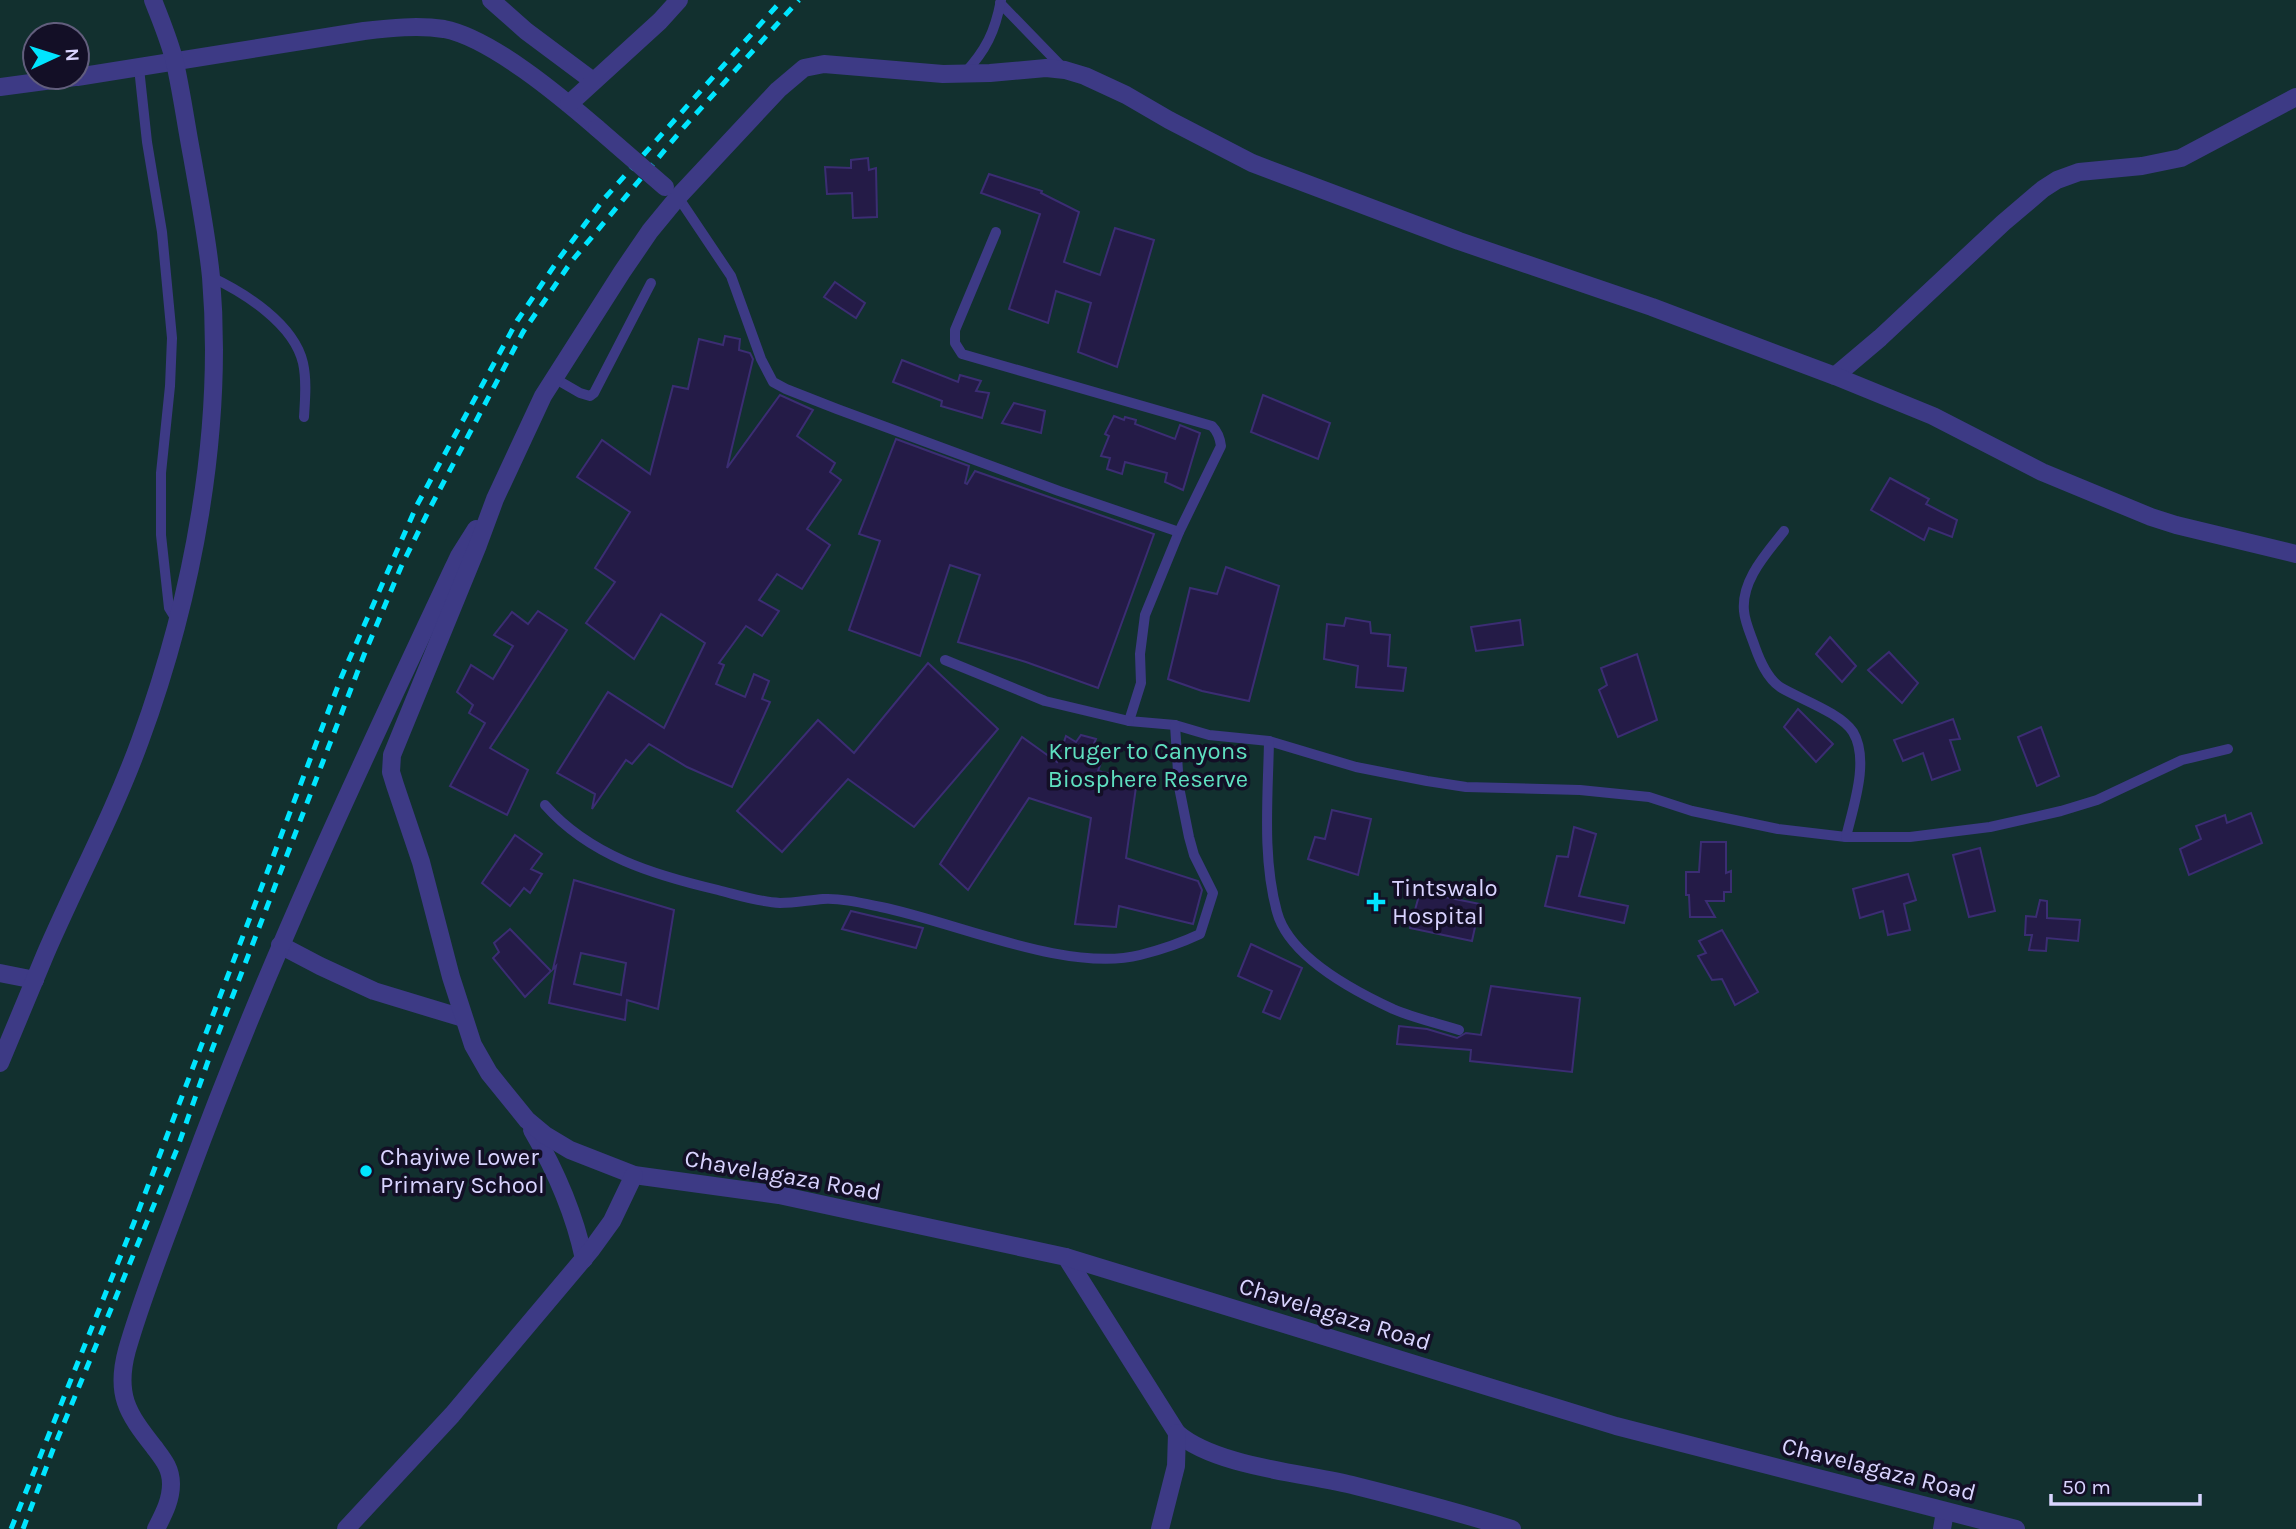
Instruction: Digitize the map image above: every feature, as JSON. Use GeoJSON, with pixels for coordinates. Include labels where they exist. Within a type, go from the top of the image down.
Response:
{"type":"FeatureCollection","features":[{"type":"Feature","properties":{"kind":"street"},"geometry":{"type":"LineString","coordinates":[[0,1063],[140,741],[177,621],[194,546],[205,474],[213,350],[211,277],[201,205],[174,61],[153,0]]}},
{"type":"Feature","properties":{"kind":"street"},"geometry":{"type":"LineString","coordinates":[[491,0],[526,31],[593,82]]}},
{"type":"Feature","properties":{"kind":"street"},"geometry":{"type":"LineString","coordinates":[[514,0],[526,31]]}},
{"type":"Feature","properties":{"kind":"street"},"geometry":{"type":"LineString","coordinates":[[569,104],[660,22],[680,0]]}},
{"type":"Feature","properties":{"kind":"street"},"geometry":{"type":"LineString","coordinates":[[91,75],[364,30],[403,27],[446,30],[483,45],[520,68],[569,104],[671,192]]}},
{"type":"Feature","properties":{"kind":"street"},"geometry":{"type":"LineString","coordinates":[[584,1259],[575,1219],[560,1182],[527,1120],[489,1073],[473,1045],[463,1018],[421,862],[391,772],[392,755],[495,499],[543,396],[650,231],[671,192],[804,68],[824,64],[964,74],[1046,68],[1085,76],[1252,163],[1459,241],[1652,307],[1835,376],[1933,416],[2042,472],[2151,517],[2176,526],[2296,554]]}},
{"type":"Feature","properties":{"kind":"street"},"geometry":{"type":"LineString","coordinates":[[0,87],[21,84]]}},
{"type":"Feature","properties":{"kind":"street"},"geometry":{"type":"LineString","coordinates":[[1835,376],[1880,338],[2003,223],[2057,180],[2079,172],[2142,166],[2180,158],[2296,97]]}},
{"type":"Feature","properties":{"kind":"street"},"geometry":{"type":"LineString","coordinates":[[156,1529],[169,1503],[170,1474],[166,1463],[129,1415],[123,1397],[123,1367],[148,1288],[225,1076],[280,945],[459,556],[495,499]]}},
{"type":"Feature","properties":{"kind":"street"},"geometry":{"type":"LineString","coordinates":[[280,945],[374,991],[463,1018]]}},
{"type":"Feature","properties":{"kind":"street"},"geometry":{"type":"LineString","coordinates":[[0,973],[35,980]]}},
{"type":"Feature","properties":{"kind":"street","name":"Chavelagaza Road"},"geometry":{"type":"LineString","coordinates":[[527,1120],[570,1150],[634,1175],[779,1195],[1066,1258],[1616,1426],[1944,1520],[2016,1529]]}},
{"type":"Feature","properties":{"kind":"street"},"geometry":{"type":"LineString","coordinates":[[346,1529],[444,1424],[584,1259],[612,1221],[634,1175]]}},
{"type":"Feature","properties":{"kind":"street"},"geometry":{"type":"LineString","coordinates":[[1066,1258],[1177,1433],[1189,1444],[1264,1467],[1355,1485],[1512,1529]]}},
{"type":"Feature","properties":{"kind":"street"},"geometry":{"type":"LineString","coordinates":[[1160,1529],[1176,1466],[1177,1433]]}},
{"type":"Feature","properties":{"kind":"lane"},"geometry":{"type":"LineString","coordinates":[[1001,2],[1065,70]]}},
{"type":"Feature","properties":{"kind":"lane"},"geometry":{"type":"LineString","coordinates":[[964,74],[981,56],[987,45],[1001,2]]}},
{"type":"Feature","properties":{"kind":"lane"},"geometry":{"type":"LineString","coordinates":[[139,68],[147,142],[162,232],[172,338],[161,473],[161,534],[169,608],[177,621]]}},
{"type":"Feature","properties":{"kind":"lane"},"geometry":{"type":"LineString","coordinates":[[671,192],[731,276],[761,359],[773,382],[824,404],[1059,491],[1179,531]]}},
{"type":"Feature","properties":{"kind":"lane"},"geometry":{"type":"LineString","coordinates":[[996,232],[955,330],[954,337],[962,355],[1212,426],[1218,433],[1221,446],[1179,531],[1145,615],[1140,654],[1141,683],[1129,721]]}},
{"type":"Feature","properties":{"kind":"lane"},"geometry":{"type":"LineString","coordinates":[[211,277],[233,287],[260,305],[295,345],[303,363],[306,389],[304,417]]}},
{"type":"Feature","properties":{"kind":"lane"},"geometry":{"type":"LineString","coordinates":[[554,378],[580,393],[590,396],[594,393],[651,283]]}},
{"type":"Feature","properties":{"kind":"lane"},"geometry":{"type":"LineString","coordinates":[[1784,531],[1750,580],[1745,593],[1744,611],[1759,660],[1777,685],[1838,719],[1852,731],[1859,749],[1861,765],[1846,837]]}},
{"type":"Feature","properties":{"kind":"lane"},"geometry":{"type":"LineString","coordinates":[[945,660],[1045,701],[1129,721],[1175,725],[1209,735],[1269,741],[1356,767],[1427,781],[1466,787],[1580,790],[1649,797],[1692,811],[1779,829],[1846,837],[1910,838],[1990,827],[2061,811],[2097,800],[2182,761],[2228,749]]}},
{"type":"Feature","properties":{"kind":"lane"},"geometry":{"type":"LineString","coordinates":[[545,805],[561,822],[590,844],[626,864],[678,881],[763,901],[782,903],[824,899],[883,908],[1078,957],[1139,955],[1200,934],[1213,893],[1194,855],[1189,836],[1179,787],[1175,725]]}},
{"type":"Feature","properties":{"kind":"lane"},"geometry":{"type":"LineString","coordinates":[[1269,741],[1267,837],[1271,876],[1277,914],[1294,944],[1354,989],[1395,1010],[1459,1030]]}},
{"type":"Feature","properties":{"kind":"green space","name":"Kruger to Canyons Biosphere Reserve"},"geometry":{"type":"Polygon","coordinates":[[[0,0],[2296,0],[2296,1529],[0,1529],[0,0]]]}},
{"type":"Feature","properties":{"kind":"building"},"geometry":{"type":"Polygon","coordinates":[[[868,158],[869,170],[876,168],[877,217],[853,218],[852,193],[827,194],[825,167],[851,168],[851,160],[868,158]]]}},
{"type":"Feature","properties":{"kind":"building"},"geometry":{"type":"Polygon","coordinates":[[[989,174],[1042,191],[1041,193],[1079,212],[1064,262],[1100,275],[1115,228],[1154,240],[1117,367],[1078,352],[1091,303],[1056,291],[1048,323],[1009,309],[1040,214],[981,193],[989,174]]]}},
{"type":"Feature","properties":{"kind":"building"},"geometry":{"type":"Polygon","coordinates":[[[835,282],[865,303],[856,318],[824,297],[835,282]]]}},
{"type":"Feature","properties":{"kind":"building"},"geometry":{"type":"Polygon","coordinates":[[[725,336],[740,339],[739,350],[750,353],[753,359],[727,468],[780,395],[813,410],[797,436],[835,463],[830,472],[841,480],[807,529],[830,545],[802,589],[777,574],[759,600],[779,611],[762,636],[746,626],[719,663],[724,665],[716,684],[745,697],[754,674],[769,681],[762,699],[770,702],[732,787],[687,767],[649,744],[632,764],[626,760],[592,809],[595,794],[557,773],[608,692],[664,728],[705,643],[661,614],[634,659],[586,623],[615,582],[595,568],[630,512],[577,477],[602,440],[650,474],[673,386],[688,389],[699,339],[723,345],[725,336]]]}},
{"type":"Feature","properties":{"kind":"building"},"geometry":{"type":"Polygon","coordinates":[[[902,360],[958,382],[960,375],[981,381],[976,391],[989,393],[982,418],[941,406],[942,401],[893,382],[902,360]]]}},
{"type":"Feature","properties":{"kind":"building"},"geometry":{"type":"Polygon","coordinates":[[[1263,395],[1330,423],[1318,459],[1251,432],[1263,395]]]}},
{"type":"Feature","properties":{"kind":"building"},"geometry":{"type":"Polygon","coordinates":[[[1014,403],[1045,411],[1041,433],[1002,423],[1014,403]]]}},
{"type":"Feature","properties":{"kind":"building"},"geometry":{"type":"Polygon","coordinates":[[[1114,416],[1124,420],[1125,417],[1136,420],[1135,424],[1175,439],[1180,425],[1200,433],[1183,490],[1165,482],[1167,473],[1125,462],[1122,474],[1107,469],[1110,458],[1101,456],[1109,436],[1105,434],[1114,416]]]}},
{"type":"Feature","properties":{"kind":"building"},"geometry":{"type":"Polygon","coordinates":[[[896,439],[969,466],[967,484],[975,471],[1154,534],[1098,688],[1026,662],[958,642],[980,575],[950,565],[920,656],[849,630],[880,541],[859,534],[896,439]]]}},
{"type":"Feature","properties":{"kind":"building"},"geometry":{"type":"Polygon","coordinates":[[[1890,478],[1929,499],[1926,504],[1957,520],[1952,537],[1929,528],[1924,540],[1871,510],[1890,478]]]}},
{"type":"Feature","properties":{"kind":"building"},"geometry":{"type":"Polygon","coordinates":[[[1226,567],[1279,586],[1249,701],[1202,691],[1168,679],[1190,588],[1217,594],[1226,567]]]}},
{"type":"Feature","properties":{"kind":"building"},"geometry":{"type":"Polygon","coordinates":[[[538,611],[567,630],[490,748],[528,770],[507,815],[450,786],[485,723],[469,713],[473,705],[457,692],[471,665],[493,679],[513,646],[494,635],[512,612],[528,624],[538,611]]]}},
{"type":"Feature","properties":{"kind":"building"},"geometry":{"type":"Polygon","coordinates":[[[1346,618],[1370,622],[1371,633],[1390,635],[1388,666],[1406,668],[1403,691],[1356,687],[1358,666],[1324,659],[1327,624],[1344,626],[1346,618]]]}},
{"type":"Feature","properties":{"kind":"building"},"geometry":{"type":"Polygon","coordinates":[[[1520,620],[1523,645],[1476,651],[1471,627],[1520,620]]]}},
{"type":"Feature","properties":{"kind":"building"},"geometry":{"type":"Polygon","coordinates":[[[1830,637],[1856,666],[1842,682],[1816,654],[1830,637]]]}},
{"type":"Feature","properties":{"kind":"building"},"geometry":{"type":"Polygon","coordinates":[[[1889,652],[1918,683],[1902,703],[1868,670],[1889,652]]]}},
{"type":"Feature","properties":{"kind":"building"},"geometry":{"type":"Polygon","coordinates":[[[1637,654],[1657,720],[1618,737],[1599,690],[1607,685],[1601,668],[1637,654]]]}},
{"type":"Feature","properties":{"kind":"building"},"geometry":{"type":"Polygon","coordinates":[[[928,663],[998,729],[914,827],[848,779],[782,852],[737,811],[818,720],[854,753],[928,663]]]}},
{"type":"Feature","properties":{"kind":"building"},"geometry":{"type":"Polygon","coordinates":[[[1798,709],[1833,744],[1816,762],[1784,727],[1798,709]]]}},
{"type":"Feature","properties":{"kind":"building"},"geometry":{"type":"Polygon","coordinates":[[[1953,719],[1960,739],[1950,740],[1960,770],[1932,780],[1923,753],[1903,761],[1894,740],[1953,719]]]}},
{"type":"Feature","properties":{"kind":"building"},"geometry":{"type":"Polygon","coordinates":[[[2041,727],[2059,776],[2037,786],[2018,737],[2041,727]]]}},
{"type":"Feature","properties":{"kind":"building"},"geometry":{"type":"Polygon","coordinates":[[[1081,735],[1096,739],[1093,746],[1105,751],[1098,771],[1137,780],[1126,858],[1198,881],[1202,890],[1193,924],[1119,906],[1116,927],[1075,924],[1091,818],[1029,798],[968,890],[940,864],[1022,737],[1057,762],[1066,736],[1076,742],[1081,735]]]}},
{"type":"Feature","properties":{"kind":"building"},"geometry":{"type":"Polygon","coordinates":[[[1332,810],[1371,819],[1358,875],[1308,859],[1315,837],[1325,839],[1332,810]]]}},
{"type":"Feature","properties":{"kind":"building"},"geometry":{"type":"Polygon","coordinates":[[[2251,813],[2262,843],[2189,875],[2180,849],[2201,839],[2196,826],[2225,815],[2227,823],[2251,813]]]}},
{"type":"Feature","properties":{"kind":"building"},"geometry":{"type":"Polygon","coordinates":[[[1574,827],[1596,834],[1579,896],[1628,906],[1624,923],[1545,906],[1557,856],[1568,857],[1574,827]]]}},
{"type":"Feature","properties":{"kind":"building"},"geometry":{"type":"Polygon","coordinates":[[[515,835],[542,854],[531,869],[542,874],[530,893],[524,888],[510,906],[482,883],[515,835]]]}},
{"type":"Feature","properties":{"kind":"building"},"geometry":{"type":"Polygon","coordinates":[[[1701,842],[1726,842],[1726,873],[1731,871],[1731,892],[1724,892],[1724,901],[1706,901],[1715,917],[1690,917],[1686,872],[1699,872],[1701,842]]]}},
{"type":"Feature","properties":{"kind":"building"},"geometry":{"type":"Polygon","coordinates":[[[1980,848],[1995,911],[1969,917],[1953,855],[1980,848]]]}},
{"type":"Feature","properties":{"kind":"building"},"geometry":{"type":"Polygon","coordinates":[[[1908,874],[1916,900],[1904,904],[1910,930],[1888,935],[1883,911],[1860,918],[1853,889],[1908,874]]]}},
{"type":"Feature","properties":{"kind":"building"},"geometry":{"type":"Polygon","coordinates":[[[574,880],[674,910],[658,1009],[627,1000],[625,1020],[549,1003],[556,966],[553,969],[574,880]],[[581,953],[574,984],[621,995],[626,963],[581,953]]]}},
{"type":"Feature","properties":{"kind":"building"},"geometry":{"type":"Polygon","coordinates":[[[1420,892],[1480,904],[1472,941],[1410,928],[1420,892]]]}},
{"type":"Feature","properties":{"kind":"building"},"geometry":{"type":"Polygon","coordinates":[[[2040,900],[2047,901],[2047,918],[2080,920],[2078,941],[2047,938],[2046,951],[2029,950],[2032,935],[2025,935],[2026,916],[2036,917],[2040,900]]]}},
{"type":"Feature","properties":{"kind":"building"},"geometry":{"type":"Polygon","coordinates":[[[851,911],[923,928],[916,948],[842,929],[851,911]]]}},
{"type":"Feature","properties":{"kind":"building"},"geometry":{"type":"Polygon","coordinates":[[[510,929],[551,971],[525,997],[493,958],[499,952],[494,943],[510,929]]]}},
{"type":"Feature","properties":{"kind":"building"},"geometry":{"type":"Polygon","coordinates":[[[1722,930],[1758,992],[1735,1005],[1722,979],[1712,980],[1698,956],[1706,953],[1699,941],[1722,930]]]}},
{"type":"Feature","properties":{"kind":"building"},"geometry":{"type":"Polygon","coordinates":[[[1251,944],[1302,968],[1280,1019],[1263,1012],[1272,991],[1238,976],[1251,944]]]}},
{"type":"Feature","properties":{"kind":"building"},"geometry":{"type":"Polygon","coordinates":[[[1491,986],[1580,998],[1572,1072],[1470,1061],[1471,1050],[1397,1044],[1399,1026],[1427,1029],[1457,1038],[1466,1033],[1481,1035],[1491,986]]]}},
{"type":"Feature","properties":{"kind":"railway"},"geometry":{"type":"LineString","coordinates":[[11,1529],[135,1220],[341,678],[417,505],[517,321],[558,260],[603,200],[782,0]]}},
{"type":"Feature","properties":{"kind":"railway"},"geometry":{"type":"LineString","coordinates":[[23,1529],[177,1149],[213,1047],[364,655],[401,567],[430,508],[523,332],[571,262],[684,127],[799,0]]}},
{"type":"Feature","properties":{"kind":"place","name":"Tintswalo Hospital"},"geometry":{"type":"Point","coordinates":[1376,902]}},
{"type":"Feature","properties":{"kind":"place","name":"Chayiwe Lower Primary School"},"geometry":{"type":"Point","coordinates":[366,1171]}}]}
